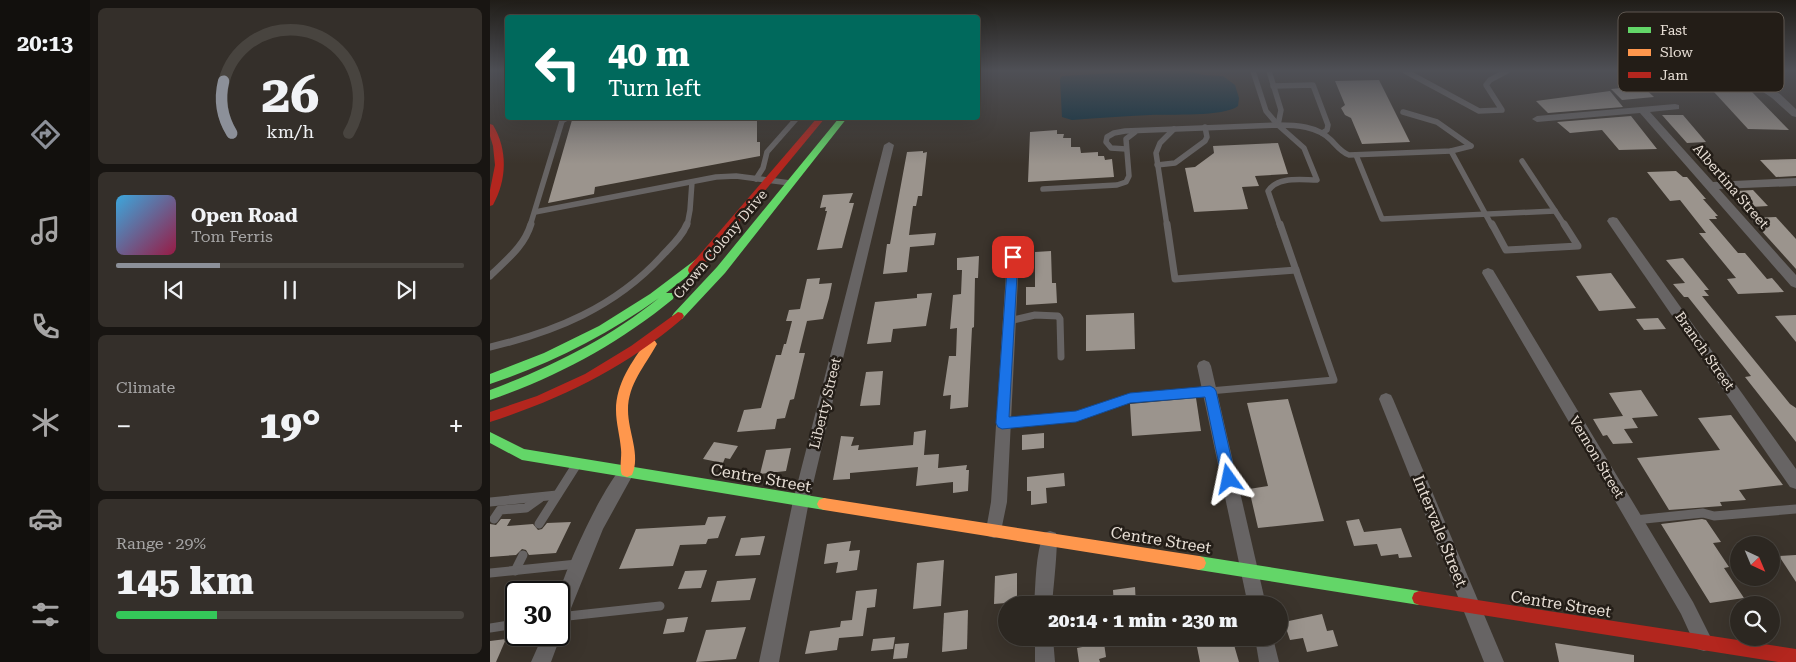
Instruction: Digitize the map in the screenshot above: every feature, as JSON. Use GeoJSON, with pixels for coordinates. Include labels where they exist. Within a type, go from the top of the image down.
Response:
{"type":"FeatureCollection","features":[{"type":"Feature","properties":{"kind":"main road","name":"Crown Colony Drive"},"geometry":{"type":"LineString","coordinates":[[490,395],[558,369],[619,336],[667,297],[703,258],[768,181],[816,120]]}},
{"type":"Feature","properties":{"kind":"main road","name":"Crown Colony Drive"},"geometry":{"type":"LineString","coordinates":[[490,417],[528,405],[584,379],[627,355],[664,328],[704,290],[841,120]]}},
{"type":"Feature","properties":{"kind":"main road"},"geometry":{"type":"LineString","coordinates":[[490,127],[497,139],[500,152],[498,181],[490,203]]}},
{"type":"Feature","properties":{"kind":"main road"},"geometry":{"type":"LineString","coordinates":[[490,194],[498,181]]}},
{"type":"Feature","properties":{"kind":"main road"},"geometry":{"type":"LineString","coordinates":[[490,379],[537,362],[603,331],[650,301],[703,258]]}},
{"type":"Feature","properties":{"kind":"main road"},"geometry":{"type":"LineString","coordinates":[[627,471],[631,455],[622,421],[626,389],[640,358],[664,328]]}},
{"type":"Feature","properties":{"kind":"main road","name":"Centre Street"},"geometry":{"type":"LineString","coordinates":[[490,437],[522,454]]}},
{"type":"Feature","properties":{"kind":"main road","name":"Centre Street"},"geometry":{"type":"LineString","coordinates":[[496,455],[522,454],[801,501],[1796,657]]}},
{"type":"Feature","properties":{"kind":"street"},"geometry":{"type":"LineString","coordinates":[[1783,102],[1796,114]]}},
{"type":"Feature","properties":{"kind":"street"},"geometry":{"type":"LineString","coordinates":[[1536,119],[1675,106]]}},
{"type":"Feature","properties":{"kind":"street","name":"Albertina Street"},"geometry":{"type":"LineString","coordinates":[[1642,110],[1796,283]]}},
{"type":"Feature","properties":{"kind":"street","name":"Liberty Street"},"geometry":{"type":"LineString","coordinates":[[769,662],[801,501],[889,146]]}},
{"type":"Feature","properties":{"kind":"street"},"geometry":{"type":"LineString","coordinates":[[1711,186],[1796,182]]}},
{"type":"Feature","properties":{"kind":"street","name":"Branch Street"},"geometry":{"type":"LineString","coordinates":[[1613,221],[1796,482]]}},
{"type":"Feature","properties":{"kind":"street"},"geometry":{"type":"LineString","coordinates":[[994,530],[998,507],[1013,257]]}},
{"type":"Feature","properties":{"kind":"street","name":"Vernon Street"},"geometry":{"type":"LineString","coordinates":[[1488,273],[1687,608],[1704,642]]}},
{"type":"Feature","properties":{"kind":"street"},"geometry":{"type":"LineString","coordinates":[[1204,366],[1255,596]]}},
{"type":"Feature","properties":{"kind":"street","name":"Intervale Street"},"geometry":{"type":"LineString","coordinates":[[1386,399],[1494,662]]}},
{"type":"Feature","properties":{"kind":"street"},"geometry":{"type":"LineString","coordinates":[[570,589],[597,519],[611,493],[627,471]]}},
{"type":"Feature","properties":{"kind":"street"},"geometry":{"type":"LineString","coordinates":[[1043,596],[1044,573],[1050,539]]}},
{"type":"Feature","properties":{"kind":"street"},"geometry":{"type":"LineString","coordinates":[[541,662],[548,646]]}},
{"type":"Feature","properties":{"kind":"street"},"geometry":{"type":"LineString","coordinates":[[1044,646],[1045,662]]}},
{"type":"Feature","properties":{"kind":"street"},"geometry":{"type":"LineString","coordinates":[[1266,646],[1269,662]]}},
{"type":"Feature","properties":{"kind":"lane"},"geometry":{"type":"LineString","coordinates":[[1002,423],[1076,417],[1130,398],[1334,380],[1268,189],[1277,182],[1317,180],[1304,148],[1278,125],[1263,102]]}},
{"type":"Feature","properties":{"kind":"lane"},"geometry":{"type":"LineString","coordinates":[[1278,125],[1281,110],[1279,102]]}},
{"type":"Feature","properties":{"kind":"lane"},"geometry":{"type":"LineString","coordinates":[[1319,102],[1328,125],[1327,130],[1322,133]]}},
{"type":"Feature","properties":{"kind":"lane"},"geometry":{"type":"LineString","coordinates":[[1462,102],[1479,111],[1502,110],[1497,102]]}},
{"type":"Feature","properties":{"kind":"lane"},"geometry":{"type":"LineString","coordinates":[[1126,149],[1111,148],[1106,142],[1107,137],[1118,132],[1142,130],[1278,125],[1304,127],[1322,133],[1331,139],[1340,151],[1356,155],[1451,151],[1471,146],[1442,125],[1403,112]]}},
{"type":"Feature","properties":{"kind":"lane"},"geometry":{"type":"LineString","coordinates":[[490,276],[524,243],[564,120]]}},
{"type":"Feature","properties":{"kind":"lane"},"geometry":{"type":"LineString","coordinates":[[756,179],[763,168],[767,152],[795,120]]}},
{"type":"Feature","properties":{"kind":"lane"},"geometry":{"type":"LineString","coordinates":[[1157,165],[1175,163],[1205,141],[1207,137],[1205,127]]}},
{"type":"Feature","properties":{"kind":"lane"},"geometry":{"type":"LineString","coordinates":[[1174,129],[1157,147],[1157,165],[1175,279],[1296,270]]}},
{"type":"Feature","properties":{"kind":"lane"},"geometry":{"type":"LineString","coordinates":[[1043,189],[1122,184],[1129,176],[1126,149],[1128,136],[1142,130]]}},
{"type":"Feature","properties":{"kind":"lane"},"geometry":{"type":"LineString","coordinates":[[1451,151],[1506,250],[1578,246],[1522,161]]}},
{"type":"Feature","properties":{"kind":"lane"},"geometry":{"type":"LineString","coordinates":[[1356,155],[1382,219],[1555,211]]}},
{"type":"Feature","properties":{"kind":"lane"},"geometry":{"type":"LineString","coordinates":[[535,212],[730,176],[790,183]]}},
{"type":"Feature","properties":{"kind":"lane"},"geometry":{"type":"LineString","coordinates":[[490,347],[521,340],[570,322],[600,306],[637,282],[653,268],[684,230],[688,222],[692,182]]}},
{"type":"Feature","properties":{"kind":"lane"},"geometry":{"type":"LineString","coordinates":[[1009,321],[1035,315],[1058,316],[1060,319],[1061,357]]}},
{"type":"Feature","properties":{"kind":"lane"},"geometry":{"type":"LineString","coordinates":[[539,524],[577,463]]}},
{"type":"Feature","properties":{"kind":"lane"},"geometry":{"type":"LineString","coordinates":[[490,502],[557,495]]}},
{"type":"Feature","properties":{"kind":"lane"},"geometry":{"type":"LineString","coordinates":[[494,519],[500,510],[526,508],[543,497]]}},
{"type":"Feature","properties":{"kind":"lane"},"geometry":{"type":"LineString","coordinates":[[1635,520],[1703,513],[1714,516],[1796,509]]}},
{"type":"Feature","properties":{"kind":"lane"},"geometry":{"type":"LineString","coordinates":[[515,571],[523,555]]}},
{"type":"Feature","properties":{"kind":"lane"},"geometry":{"type":"LineString","coordinates":[[490,573],[580,564]]}},
{"type":"Feature","properties":{"kind":"lane"},"geometry":{"type":"LineString","coordinates":[[570,616],[660,606]]}},
{"type":"Feature","properties":{"kind":"lane"},"geometry":{"type":"LineString","coordinates":[[490,628],[505,626]]}},
{"type":"Feature","properties":{"kind":"water"},"geometry":{"type":"Polygon","coordinates":[[[1061,102],[1239,102],[1238,106],[1221,112],[1072,120],[1062,117],[1061,102]]]}},
{"type":"Feature","properties":{"kind":"building"},"geometry":{"type":"Polygon","coordinates":[[[1344,102],[1390,102],[1410,142],[1362,144],[1351,118],[1345,115],[1341,108],[1345,105],[1344,102]]]}},
{"type":"Feature","properties":{"kind":"building"},"geometry":{"type":"Polygon","coordinates":[[[1537,102],[1619,102],[1623,107],[1548,113],[1537,102]]]}},
{"type":"Feature","properties":{"kind":"building"},"geometry":{"type":"Polygon","coordinates":[[[1723,102],[1762,102],[1789,130],[1748,129],[1723,102]]]}},
{"type":"Feature","properties":{"kind":"building"},"geometry":{"type":"Polygon","coordinates":[[[1662,115],[1683,115],[1706,142],[1687,143],[1662,115]]]}},
{"type":"Feature","properties":{"kind":"building"},"geometry":{"type":"Polygon","coordinates":[[[1631,116],[1657,149],[1619,150],[1602,130],[1570,133],[1557,122],[1631,116]]]}},
{"type":"Feature","properties":{"kind":"building"},"geometry":{"type":"Polygon","coordinates":[[[572,120],[757,120],[757,142],[760,142],[760,156],[595,187],[594,194],[548,203],[572,120]]]}},
{"type":"Feature","properties":{"kind":"building"},"geometry":{"type":"Polygon","coordinates":[[[1057,130],[1057,134],[1064,134],[1063,138],[1071,138],[1071,147],[1080,147],[1081,153],[1098,152],[1098,156],[1104,156],[1105,160],[1112,159],[1114,177],[1028,182],[1030,132],[1057,130]]]}},
{"type":"Feature","properties":{"kind":"building"},"geometry":{"type":"Polygon","coordinates":[[[1278,143],[1288,174],[1255,176],[1259,186],[1242,187],[1248,209],[1194,212],[1185,168],[1195,167],[1214,153],[1213,146],[1278,143]]]}},
{"type":"Feature","properties":{"kind":"building"},"geometry":{"type":"Polygon","coordinates":[[[923,151],[923,153],[927,152],[922,196],[918,196],[916,206],[913,206],[909,235],[936,233],[934,245],[910,247],[907,272],[883,274],[887,244],[890,244],[907,152],[923,151]]]}},
{"type":"Feature","properties":{"kind":"building"},"geometry":{"type":"Polygon","coordinates":[[[1796,159],[1796,176],[1776,177],[1760,160],[1796,159]]]}},
{"type":"Feature","properties":{"kind":"building"},"geometry":{"type":"Polygon","coordinates":[[[1676,171],[1683,177],[1687,177],[1706,199],[1703,199],[1718,216],[1715,216],[1717,219],[1709,219],[1738,253],[1745,253],[1767,279],[1772,278],[1784,292],[1738,294],[1727,279],[1736,278],[1699,233],[1706,233],[1680,200],[1670,201],[1647,172],[1676,171]]]}},
{"type":"Feature","properties":{"kind":"building"},"geometry":{"type":"Polygon","coordinates":[[[1753,190],[1768,206],[1751,207],[1737,191],[1753,190]]]}},
{"type":"Feature","properties":{"kind":"building"},"geometry":{"type":"Polygon","coordinates":[[[853,193],[849,203],[854,203],[842,248],[817,250],[827,211],[825,211],[826,207],[820,208],[823,195],[853,193]]]}},
{"type":"Feature","properties":{"kind":"building"},"geometry":{"type":"Polygon","coordinates":[[[1776,217],[1796,239],[1796,269],[1750,218],[1776,217]]]}},
{"type":"Feature","properties":{"kind":"building"},"geometry":{"type":"Polygon","coordinates":[[[1051,251],[1052,283],[1056,283],[1057,303],[1026,305],[1026,287],[1035,287],[1035,252],[1051,251]]]}},
{"type":"Feature","properties":{"kind":"building"},"geometry":{"type":"Polygon","coordinates":[[[979,256],[978,278],[975,278],[974,327],[972,328],[968,407],[950,409],[951,395],[943,396],[949,356],[956,356],[957,328],[950,329],[953,295],[961,294],[962,270],[957,270],[957,258],[979,256]]]}},
{"type":"Feature","properties":{"kind":"building"},"geometry":{"type":"Polygon","coordinates":[[[1683,258],[1709,290],[1704,290],[1709,296],[1702,296],[1790,404],[1796,408],[1796,442],[1745,377],[1751,376],[1688,297],[1684,297],[1673,284],[1685,283],[1666,260],[1683,258]]]}},
{"type":"Feature","properties":{"kind":"building"},"geometry":{"type":"Polygon","coordinates":[[[1611,273],[1636,308],[1599,311],[1576,276],[1611,273]]]}},
{"type":"Feature","properties":{"kind":"building"},"geometry":{"type":"Polygon","coordinates":[[[820,278],[819,284],[832,283],[829,298],[823,319],[807,321],[799,353],[805,353],[794,399],[790,400],[785,418],[777,419],[775,429],[737,432],[744,410],[761,408],[776,355],[781,355],[784,344],[786,344],[792,321],[786,321],[789,310],[800,309],[807,279],[820,278]]]}},
{"type":"Feature","properties":{"kind":"building"},"geometry":{"type":"Polygon","coordinates":[[[932,293],[926,326],[893,329],[891,342],[867,344],[875,302],[917,298],[917,294],[932,293]]]}},
{"type":"Feature","properties":{"kind":"building"},"geometry":{"type":"Polygon","coordinates":[[[1134,313],[1135,349],[1086,351],[1086,315],[1134,313]]]}},
{"type":"Feature","properties":{"kind":"building"},"geometry":{"type":"Polygon","coordinates":[[[1796,315],[1796,342],[1775,316],[1796,315]]]}},
{"type":"Feature","properties":{"kind":"building"},"geometry":{"type":"Polygon","coordinates":[[[1658,318],[1666,329],[1644,330],[1636,319],[1658,318]]]}},
{"type":"Feature","properties":{"kind":"building"},"geometry":{"type":"Polygon","coordinates":[[[883,371],[880,405],[860,406],[866,372],[883,371]]]}},
{"type":"Feature","properties":{"kind":"building"},"geometry":{"type":"Polygon","coordinates":[[[1641,390],[1658,416],[1632,418],[1638,428],[1624,429],[1633,443],[1613,444],[1607,435],[1603,436],[1593,419],[1623,416],[1609,393],[1641,390]]]}},
{"type":"Feature","properties":{"kind":"building"},"geometry":{"type":"Polygon","coordinates":[[[1196,398],[1201,431],[1132,436],[1130,404],[1196,398]]]}},
{"type":"Feature","properties":{"kind":"building"},"geometry":{"type":"Polygon","coordinates":[[[1288,399],[1324,521],[1258,528],[1249,489],[1268,486],[1247,403],[1288,399]]]}},
{"type":"Feature","properties":{"kind":"building"},"geometry":{"type":"Polygon","coordinates":[[[1731,415],[1783,485],[1739,490],[1746,500],[1720,502],[1722,506],[1669,510],[1637,458],[1720,450],[1698,418],[1731,415]]]}},
{"type":"Feature","properties":{"kind":"building"},"geometry":{"type":"Polygon","coordinates":[[[926,430],[924,455],[939,454],[938,468],[967,465],[966,470],[969,470],[968,491],[953,493],[953,482],[916,486],[918,467],[850,473],[850,479],[833,480],[841,436],[854,437],[851,446],[859,445],[858,450],[913,445],[914,432],[926,430]]]}},
{"type":"Feature","properties":{"kind":"building"},"geometry":{"type":"Polygon","coordinates":[[[1044,433],[1044,448],[1022,450],[1022,435],[1044,433]]]}},
{"type":"Feature","properties":{"kind":"building"},"geometry":{"type":"Polygon","coordinates":[[[714,442],[738,446],[730,459],[725,458],[723,463],[703,459],[714,442]]]}},
{"type":"Feature","properties":{"kind":"building"},"geometry":{"type":"Polygon","coordinates":[[[791,448],[786,471],[760,474],[766,450],[791,448]]]}},
{"type":"Feature","properties":{"kind":"building"},"geometry":{"type":"Polygon","coordinates":[[[1064,473],[1065,486],[1046,488],[1047,503],[1031,505],[1031,491],[1027,491],[1027,477],[1064,473]]]}},
{"type":"Feature","properties":{"kind":"building"},"geometry":{"type":"Polygon","coordinates":[[[726,516],[718,538],[708,539],[706,544],[680,545],[673,566],[619,569],[636,529],[705,525],[708,517],[726,516]]]}},
{"type":"Feature","properties":{"kind":"building"},"geometry":{"type":"Polygon","coordinates":[[[501,519],[511,519],[507,526],[533,524],[538,530],[542,529],[547,523],[571,522],[556,553],[529,555],[526,550],[522,549],[516,555],[490,557],[490,524],[496,525],[501,519]]]}},
{"type":"Feature","properties":{"kind":"building"},"geometry":{"type":"Polygon","coordinates":[[[1359,519],[1364,532],[1401,528],[1412,557],[1399,558],[1398,554],[1381,556],[1377,544],[1354,546],[1346,521],[1359,519]]]}},
{"type":"Feature","properties":{"kind":"building"},"geometry":{"type":"Polygon","coordinates":[[[1706,520],[1721,542],[1713,543],[1729,567],[1724,568],[1730,577],[1730,586],[1736,586],[1743,596],[1730,596],[1730,600],[1710,603],[1661,524],[1706,520]]]}},
{"type":"Feature","properties":{"kind":"building"},"geometry":{"type":"Polygon","coordinates":[[[765,536],[760,555],[735,556],[741,538],[765,536]]]}},
{"type":"Feature","properties":{"kind":"building"},"geometry":{"type":"Polygon","coordinates":[[[851,541],[849,551],[860,550],[857,570],[836,573],[838,562],[824,564],[827,544],[851,541]]]}},
{"type":"Feature","properties":{"kind":"building"},"geometry":{"type":"Polygon","coordinates":[[[1796,555],[1796,582],[1780,558],[1780,556],[1796,555]]]}},
{"type":"Feature","properties":{"kind":"building"},"geometry":{"type":"Polygon","coordinates":[[[944,560],[941,606],[913,609],[917,563],[944,560]]]}},
{"type":"Feature","properties":{"kind":"building"},"geometry":{"type":"Polygon","coordinates":[[[707,570],[701,588],[678,589],[685,571],[707,570]]]}},
{"type":"Feature","properties":{"kind":"building"},"geometry":{"type":"Polygon","coordinates":[[[1017,573],[1017,596],[998,596],[998,604],[994,604],[995,576],[1017,573]]]}},
{"type":"Feature","properties":{"kind":"building"},"geometry":{"type":"Polygon","coordinates":[[[756,578],[750,600],[711,602],[717,581],[756,578]]]}},
{"type":"Feature","properties":{"kind":"building"},"geometry":{"type":"Polygon","coordinates":[[[1135,587],[1136,596],[1113,596],[1113,590],[1135,587]]]}},
{"type":"Feature","properties":{"kind":"building"},"geometry":{"type":"Polygon","coordinates":[[[877,589],[875,607],[867,608],[863,636],[839,638],[837,650],[805,654],[810,631],[840,627],[841,621],[852,620],[856,591],[877,589]]]}},
{"type":"Feature","properties":{"kind":"building"},"geometry":{"type":"Polygon","coordinates":[[[968,610],[967,649],[942,652],[944,613],[968,610]]]}},
{"type":"Feature","properties":{"kind":"building"},"geometry":{"type":"Polygon","coordinates":[[[1322,614],[1327,631],[1333,630],[1338,646],[1307,652],[1303,638],[1290,640],[1288,621],[1322,614]]]}},
{"type":"Feature","properties":{"kind":"building"},"geometry":{"type":"Polygon","coordinates":[[[688,617],[684,632],[663,634],[667,619],[688,617]]]}},
{"type":"Feature","properties":{"kind":"building"},"geometry":{"type":"Polygon","coordinates":[[[746,627],[736,659],[696,662],[706,630],[746,627]]]}},
{"type":"Feature","properties":{"kind":"building"},"geometry":{"type":"Polygon","coordinates":[[[895,637],[893,649],[871,651],[873,639],[895,637]]]}},
{"type":"Feature","properties":{"kind":"building"},"geometry":{"type":"Polygon","coordinates":[[[505,639],[496,662],[490,662],[490,641],[505,639]]]}},
{"type":"Feature","properties":{"kind":"building"},"geometry":{"type":"Polygon","coordinates":[[[909,643],[907,658],[893,659],[895,644],[909,643]]]}},
{"type":"Feature","properties":{"kind":"building"},"geometry":{"type":"Polygon","coordinates":[[[1555,643],[1634,655],[1634,662],[1559,662],[1555,643]]]}},
{"type":"Feature","properties":{"kind":"building"},"geometry":{"type":"Polygon","coordinates":[[[1104,646],[1106,657],[1099,659],[1100,662],[1079,662],[1077,648],[1104,646]]]}},
{"type":"Feature","properties":{"kind":"building"},"geometry":{"type":"Polygon","coordinates":[[[1197,646],[1234,646],[1239,662],[1200,662],[1197,646]]]}},
{"type":"Feature","properties":{"kind":"traffic: fast"},"geometry":{"type":"LineString","coordinates":[[678,316],[721,270],[841,120]]}},
{"type":"Feature","properties":{"kind":"traffic: fast"},"geometry":{"type":"LineString","coordinates":[[490,379],[548,356],[602,329],[654,296],[703,258]]}},
{"type":"Feature","properties":{"kind":"traffic: fast"},"geometry":{"type":"LineString","coordinates":[[490,395],[538,376],[584,354],[628,328],[669,296]]}},
{"type":"Feature","properties":{"kind":"traffic: fast"},"geometry":{"type":"LineString","coordinates":[[490,437],[522,454],[824,504]]}},
{"type":"Feature","properties":{"kind":"traffic: fast"},"geometry":{"type":"LineString","coordinates":[[1199,563],[1419,598]]}},
{"type":"Feature","properties":{"kind":"traffic: slow"},"geometry":{"type":"LineString","coordinates":[[627,471],[628,452],[623,422],[623,400],[633,371],[651,344]]}},
{"type":"Feature","properties":{"kind":"traffic: slow"},"geometry":{"type":"LineString","coordinates":[[824,504],[1199,563]]}},
{"type":"Feature","properties":{"kind":"traffic: jam"},"geometry":{"type":"LineString","coordinates":[[693,270],[819,120]]}},
{"type":"Feature","properties":{"kind":"traffic: jam"},"geometry":{"type":"LineString","coordinates":[[490,127],[498,146],[500,165],[497,184],[490,203]]}},
{"type":"Feature","properties":{"kind":"traffic: jam"},"geometry":{"type":"LineString","coordinates":[[490,417],[516,409],[590,377],[636,350],[678,316]]}},
{"type":"Feature","properties":{"kind":"traffic: jam"},"geometry":{"type":"LineString","coordinates":[[1419,598],[1796,657]]}},
{"type":"Feature","properties":{"kind":"route"},"geometry":{"type":"LineString","coordinates":[[1013,257],[1002,423],[1076,417],[1122,400],[1140,396],[1210,391],[1229,479]]}}]}
